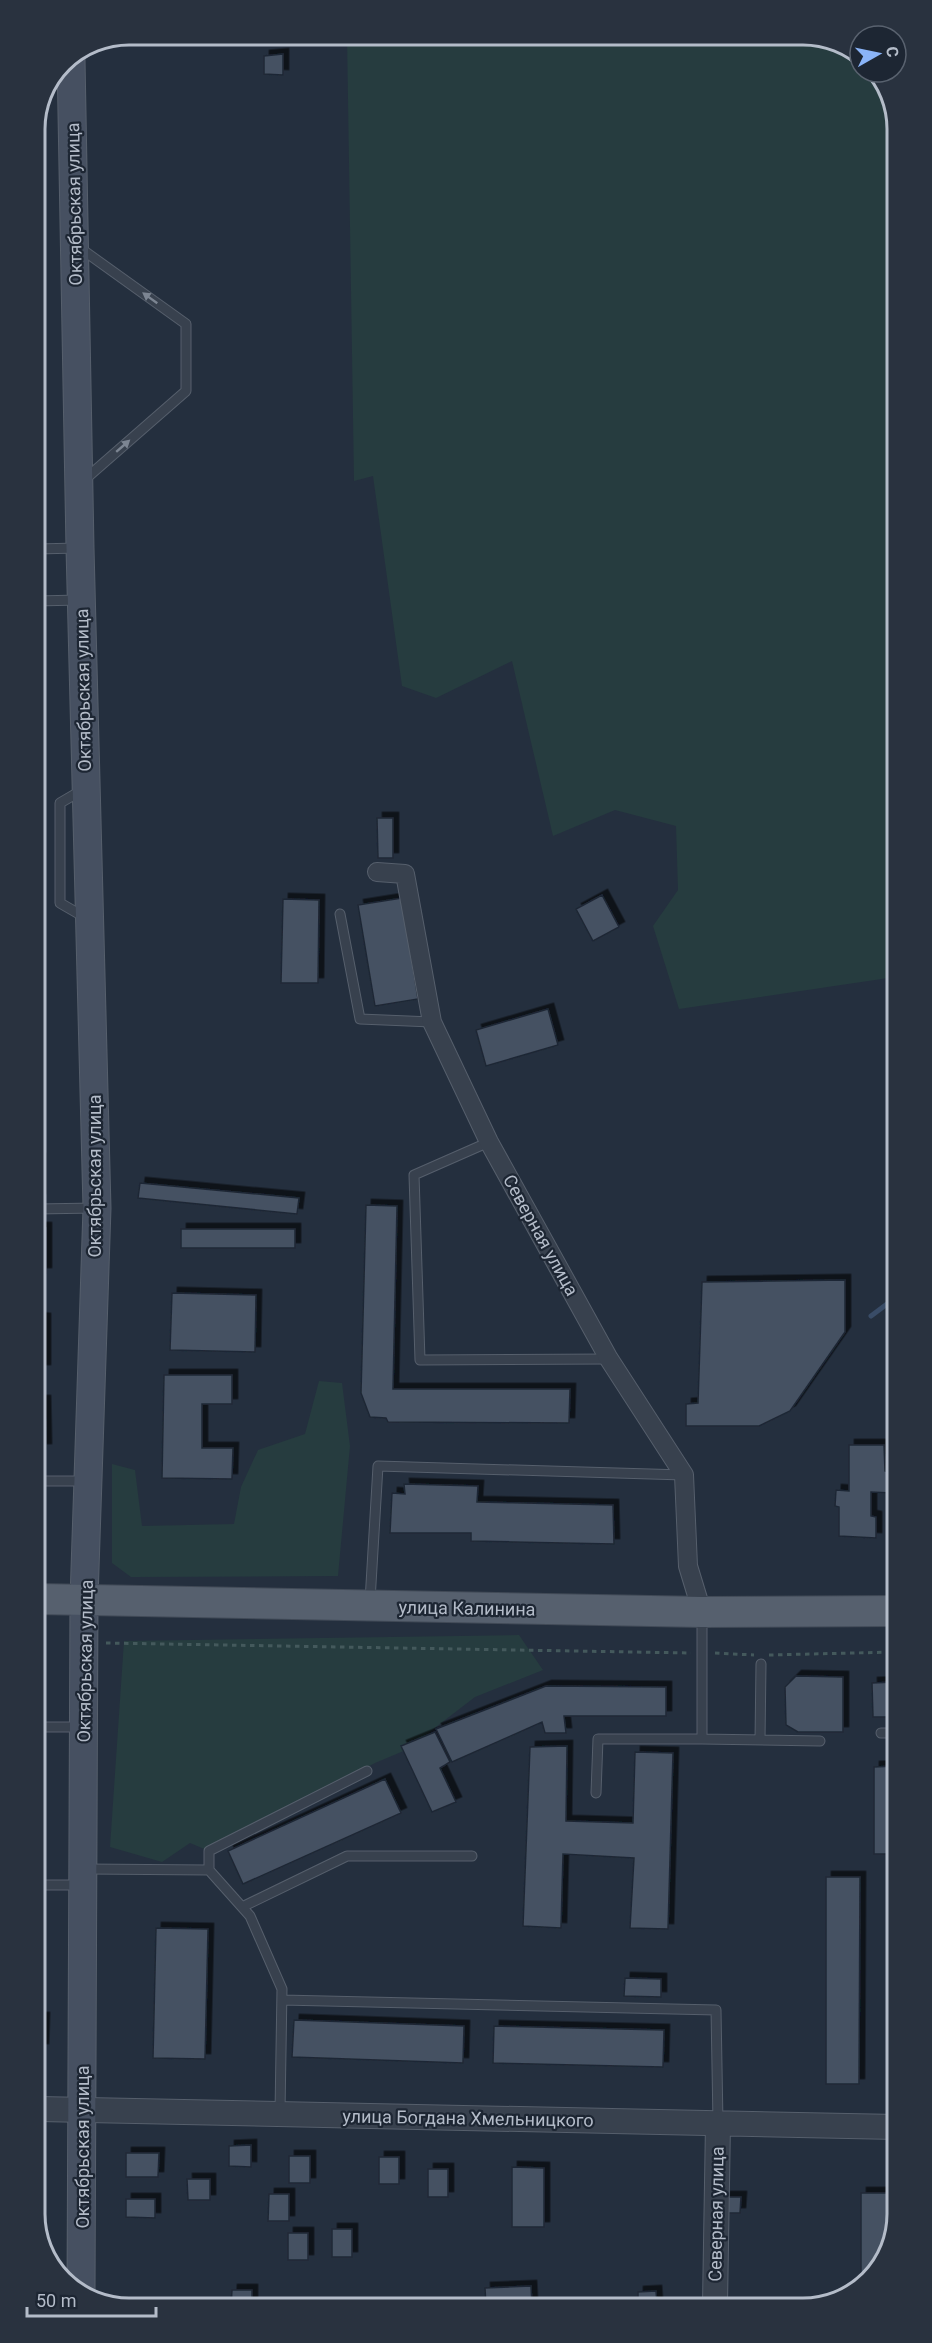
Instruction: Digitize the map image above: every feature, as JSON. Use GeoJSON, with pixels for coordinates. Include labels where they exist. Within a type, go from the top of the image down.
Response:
{"type":"FeatureCollection","features":[{"type":"Feature","properties":{"kind":"main road","name":"Октябрьская улица"},"geometry":{"type":"LineString","coordinates":[[74,66],[81,600],[97,1208],[84,1599],[81,2283]]}},
{"type":"Feature","properties":{"kind":"main road","name":"улица Калинина"},"geometry":{"type":"LineString","coordinates":[[45,1599],[702,1612],[887,1611]]}},
{"type":"Feature","properties":{"kind":"street","name":"Северная улица"},"geometry":{"type":"LineString","coordinates":[[377,872],[405,874],[432,1022],[489,1142],[609,1359],[684,1475]]}},
{"type":"Feature","properties":{"kind":"street"},"geometry":{"type":"LineString","coordinates":[[684,1475],[688,1566],[702,1612]]}},
{"type":"Feature","properties":{"kind":"street","name":"улица Богдана Хмельницкого"},"geometry":{"type":"LineString","coordinates":[[45,2109],[887,2127]]}},
{"type":"Feature","properties":{"kind":"street","name":"Северная улица"},"geometry":{"type":"LineString","coordinates":[[715,2298],[718,2123]]}},
{"type":"Feature","properties":{"kind":"lane"},"geometry":{"type":"LineString","coordinates":[[75,245],[186,324],[186,391],[79,484]]}},
{"type":"Feature","properties":{"kind":"lane"},"geometry":{"type":"LineString","coordinates":[[45,549],[80,548]]}},
{"type":"Feature","properties":{"kind":"lane"},"geometry":{"type":"LineString","coordinates":[[45,601],[81,600]]}},
{"type":"Feature","properties":{"kind":"lane"},"geometry":{"type":"LineString","coordinates":[[340,914],[360,1019],[432,1022]]}},
{"type":"Feature","properties":{"kind":"lane"},"geometry":{"type":"LineString","coordinates":[[489,1142],[414,1175],[420,1360],[609,1359]]}},
{"type":"Feature","properties":{"kind":"lane"},"geometry":{"type":"LineString","coordinates":[[45,1209],[97,1208]]}},
{"type":"Feature","properties":{"kind":"lane"},"geometry":{"type":"LineString","coordinates":[[370,1607],[378,1466],[684,1475]]}},
{"type":"Feature","properties":{"kind":"lane"},"geometry":{"type":"LineString","coordinates":[[45,1480],[87,1481]]}},
{"type":"Feature","properties":{"kind":"lane"},"geometry":{"type":"LineString","coordinates":[[702,1612],[702,1739]]}},
{"type":"Feature","properties":{"kind":"lane"},"geometry":{"type":"LineString","coordinates":[[760,1664],[760,1740]]}},
{"type":"Feature","properties":{"kind":"lane"},"geometry":{"type":"LineString","coordinates":[[45,1727],[84,1727]]}},
{"type":"Feature","properties":{"kind":"lane"},"geometry":{"type":"LineString","coordinates":[[881,1733],[887,1733]]}},
{"type":"Feature","properties":{"kind":"lane"},"geometry":{"type":"LineString","coordinates":[[596,1793],[598,1739],[820,1741]]}},
{"type":"Feature","properties":{"kind":"lane"},"geometry":{"type":"LineString","coordinates":[[279,2114],[282,1989],[250,1916],[209,1870],[209,1851],[367,1772]]}},
{"type":"Feature","properties":{"kind":"lane"},"geometry":{"type":"LineString","coordinates":[[242,1907],[347,1856],[472,1856]]}},
{"type":"Feature","properties":{"kind":"lane"},"geometry":{"type":"LineString","coordinates":[[45,1884],[83,1877],[209,1870]]}},
{"type":"Feature","properties":{"kind":"lane"},"geometry":{"type":"LineString","coordinates":[[282,2000],[716,2010],[718,2123]]}},
{"type":"Feature","properties":{"kind":"path"},"geometry":{"type":"LineString","coordinates":[[84,1643],[783,1656],[887,1652]]}},
{"type":"Feature","properties":{"kind":"green space"},"geometry":{"type":"Polygon","coordinates":[[[347,45],[808,45],[830,49],[848,58],[848,84],[874,84],[883,102],[887,129],[887,978],[679,1009],[653,926],[678,890],[676,826],[615,810],[553,836],[512,661],[436,698],[402,686],[373,476],[354,481],[347,45]]]}},
{"type":"Feature","properties":{"kind":"green space"},"geometry":{"type":"Polygon","coordinates":[[[319,1381],[342,1383],[350,1446],[338,1576],[131,1577],[112,1563],[112,1464],[135,1470],[142,1526],[234,1524],[241,1487],[258,1450],[305,1434],[319,1381]]]}},
{"type":"Feature","properties":{"kind":"green space"},"geometry":{"type":"Polygon","coordinates":[[[519,1635],[543,1670],[475,1697],[406,1750],[375,1763],[209,1851],[190,1843],[162,1862],[110,1847],[124,1641],[519,1635]]]}},
{"type":"Feature","properties":{"kind":"building"},"geometry":{"type":"Polygon","coordinates":[[[283,54],[283,75],[264,74],[264,56],[283,54]]]}},
{"type":"Feature","properties":{"kind":"building"},"geometry":{"type":"Polygon","coordinates":[[[377,818],[393,818],[393,858],[378,858],[377,818]]]}},
{"type":"Feature","properties":{"kind":"building"},"geometry":{"type":"Polygon","coordinates":[[[602,895],[619,927],[593,941],[576,909],[602,895]]]}},
{"type":"Feature","properties":{"kind":"building"},"geometry":{"type":"Polygon","coordinates":[[[402,898],[418,999],[375,1006],[358,905],[402,898]]]}},
{"type":"Feature","properties":{"kind":"building"},"geometry":{"type":"Polygon","coordinates":[[[283,899],[319,900],[318,983],[281,983],[283,899]]]}},
{"type":"Feature","properties":{"kind":"building"},"geometry":{"type":"Polygon","coordinates":[[[548,1009],[558,1045],[486,1066],[476,1030],[548,1009]]]}},
{"type":"Feature","properties":{"kind":"building"},"geometry":{"type":"Polygon","coordinates":[[[140,1183],[299,1198],[297,1214],[138,1198],[140,1183]]]}},
{"type":"Feature","properties":{"kind":"building"},"geometry":{"type":"Polygon","coordinates":[[[366,1205],[397,1206],[393,1389],[570,1389],[569,1423],[388,1422],[386,1418],[370,1417],[361,1393],[366,1205]]]}},
{"type":"Feature","properties":{"kind":"building"},"geometry":{"type":"Polygon","coordinates":[[[45,1228],[46,1228],[45,1273],[45,1228]]]}},
{"type":"Feature","properties":{"kind":"building"},"geometry":{"type":"Polygon","coordinates":[[[181,1229],[295,1229],[295,1248],[181,1248],[181,1229]]]}},
{"type":"Feature","properties":{"kind":"building"},"geometry":{"type":"Polygon","coordinates":[[[845,1280],[845,1332],[790,1411],[759,1426],[686,1426],[686,1404],[698,1403],[702,1282],[845,1280]]]}},
{"type":"Feature","properties":{"kind":"building"},"geometry":{"type":"Polygon","coordinates":[[[172,1293],[256,1295],[255,1352],[170,1350],[172,1293]]]}},
{"type":"Feature","properties":{"kind":"building"},"geometry":{"type":"Polygon","coordinates":[[[164,1375],[232,1375],[232,1404],[202,1404],[202,1448],[233,1448],[232,1479],[162,1478],[164,1375]]]}},
{"type":"Feature","properties":{"kind":"building"},"geometry":{"type":"Polygon","coordinates":[[[45,1401],[46,1449],[45,1449],[45,1401]]]}},
{"type":"Feature","properties":{"kind":"building"},"geometry":{"type":"Polygon","coordinates":[[[849,1445],[884,1445],[887,1493],[871,1492],[871,1516],[876,1517],[876,1538],[839,1536],[839,1507],[835,1506],[836,1490],[849,1491],[849,1445]]]}},
{"type":"Feature","properties":{"kind":"building"},"geometry":{"type":"Polygon","coordinates":[[[404,1484],[478,1486],[477,1502],[613,1505],[614,1544],[471,1541],[471,1533],[390,1533],[392,1493],[405,1494],[404,1484]]]}},
{"type":"Feature","properties":{"kind":"building"},"geometry":{"type":"Polygon","coordinates":[[[796,1676],[843,1677],[843,1732],[798,1732],[786,1725],[785,1687],[796,1676]]]}},
{"type":"Feature","properties":{"kind":"building"},"geometry":{"type":"Polygon","coordinates":[[[887,1682],[887,1717],[873,1717],[872,1683],[887,1682]]]}},
{"type":"Feature","properties":{"kind":"building"},"geometry":{"type":"Polygon","coordinates":[[[546,1686],[666,1687],[666,1716],[564,1716],[566,1733],[545,1733],[542,1722],[452,1762],[436,1729],[546,1686]]]}},
{"type":"Feature","properties":{"kind":"building"},"geometry":{"type":"Polygon","coordinates":[[[435,1732],[450,1762],[440,1768],[456,1802],[432,1812],[401,1746],[435,1732]]]}},
{"type":"Feature","properties":{"kind":"building"},"geometry":{"type":"Polygon","coordinates":[[[567,1746],[566,1821],[633,1823],[635,1752],[673,1753],[668,1929],[630,1928],[634,1858],[563,1854],[561,1928],[523,1926],[530,1747],[567,1746]]]}},
{"type":"Feature","properties":{"kind":"building"},"geometry":{"type":"Polygon","coordinates":[[[887,1766],[887,1854],[874,1854],[874,1767],[887,1766]]]}},
{"type":"Feature","properties":{"kind":"building"},"geometry":{"type":"Polygon","coordinates":[[[385,1779],[401,1813],[243,1884],[228,1851],[385,1779]]]}},
{"type":"Feature","properties":{"kind":"building"},"geometry":{"type":"Polygon","coordinates":[[[826,1877],[860,1877],[859,2084],[826,2084],[826,1877]]]}},
{"type":"Feature","properties":{"kind":"building"},"geometry":{"type":"Polygon","coordinates":[[[156,1928],[208,1929],[205,2059],[153,2058],[156,1928]]]}},
{"type":"Feature","properties":{"kind":"building"},"geometry":{"type":"Polygon","coordinates":[[[625,1978],[661,1979],[661,1997],[624,1996],[625,1978]]]}},
{"type":"Feature","properties":{"kind":"building"},"geometry":{"type":"Polygon","coordinates":[[[294,2020],[464,2026],[463,2063],[292,2057],[294,2020]]]}},
{"type":"Feature","properties":{"kind":"building"},"geometry":{"type":"Polygon","coordinates":[[[494,2026],[664,2030],[663,2067],[493,2063],[494,2026]]]}},
{"type":"Feature","properties":{"kind":"building"},"geometry":{"type":"Polygon","coordinates":[[[251,2145],[251,2167],[229,2166],[229,2146],[251,2145]]]}},
{"type":"Feature","properties":{"kind":"building"},"geometry":{"type":"Polygon","coordinates":[[[126,2153],[159,2153],[158,2177],[126,2177],[126,2153]]]}},
{"type":"Feature","properties":{"kind":"building"},"geometry":{"type":"Polygon","coordinates":[[[289,2156],[310,2156],[310,2183],[289,2183],[289,2156]]]}},
{"type":"Feature","properties":{"kind":"building"},"geometry":{"type":"Polygon","coordinates":[[[379,2157],[399,2157],[399,2184],[379,2184],[379,2157]]]}},
{"type":"Feature","properties":{"kind":"building"},"geometry":{"type":"Polygon","coordinates":[[[512,2167],[544,2168],[544,2227],[512,2227],[512,2167]]]}},
{"type":"Feature","properties":{"kind":"building"},"geometry":{"type":"Polygon","coordinates":[[[428,2169],[448,2169],[448,2197],[428,2197],[428,2169]]]}},
{"type":"Feature","properties":{"kind":"building"},"geometry":{"type":"Polygon","coordinates":[[[187,2179],[210,2179],[210,2200],[188,2200],[187,2179]]]}},
{"type":"Feature","properties":{"kind":"building"},"geometry":{"type":"Polygon","coordinates":[[[861,2193],[887,2193],[883,2241],[873,2261],[861,2274],[861,2193]]]}},
{"type":"Feature","properties":{"kind":"building"},"geometry":{"type":"Polygon","coordinates":[[[269,2194],[289,2194],[289,2221],[268,2221],[269,2194]]]}},
{"type":"Feature","properties":{"kind":"building"},"geometry":{"type":"Polygon","coordinates":[[[725,2197],[741,2197],[740,2213],[724,2213],[725,2197]]]}},
{"type":"Feature","properties":{"kind":"building"},"geometry":{"type":"Polygon","coordinates":[[[126,2199],[155,2199],[155,2218],[126,2217],[126,2199]]]}},
{"type":"Feature","properties":{"kind":"building"},"geometry":{"type":"Polygon","coordinates":[[[332,2229],[352,2229],[352,2257],[332,2257],[332,2229]]]}},
{"type":"Feature","properties":{"kind":"building"},"geometry":{"type":"Polygon","coordinates":[[[288,2233],[308,2233],[308,2260],[288,2260],[288,2233]]]}},
{"type":"Feature","properties":{"kind":"building"},"geometry":{"type":"Polygon","coordinates":[[[531,2286],[532,2298],[486,2298],[485,2288],[531,2286]]]}},
{"type":"Feature","properties":{"kind":"building"},"geometry":{"type":"Polygon","coordinates":[[[232,2290],[252,2290],[252,2298],[232,2298],[232,2290]]]}},
{"type":"Feature","properties":{"kind":"building"},"geometry":{"type":"Polygon","coordinates":[[[656,2291],[656,2298],[638,2298],[638,2292],[656,2291]]]}},
{"type":"Feature","properties":{"kind":"waterway"},"geometry":{"type":"LineString","coordinates":[[871,1316],[887,1304]]}}]}
